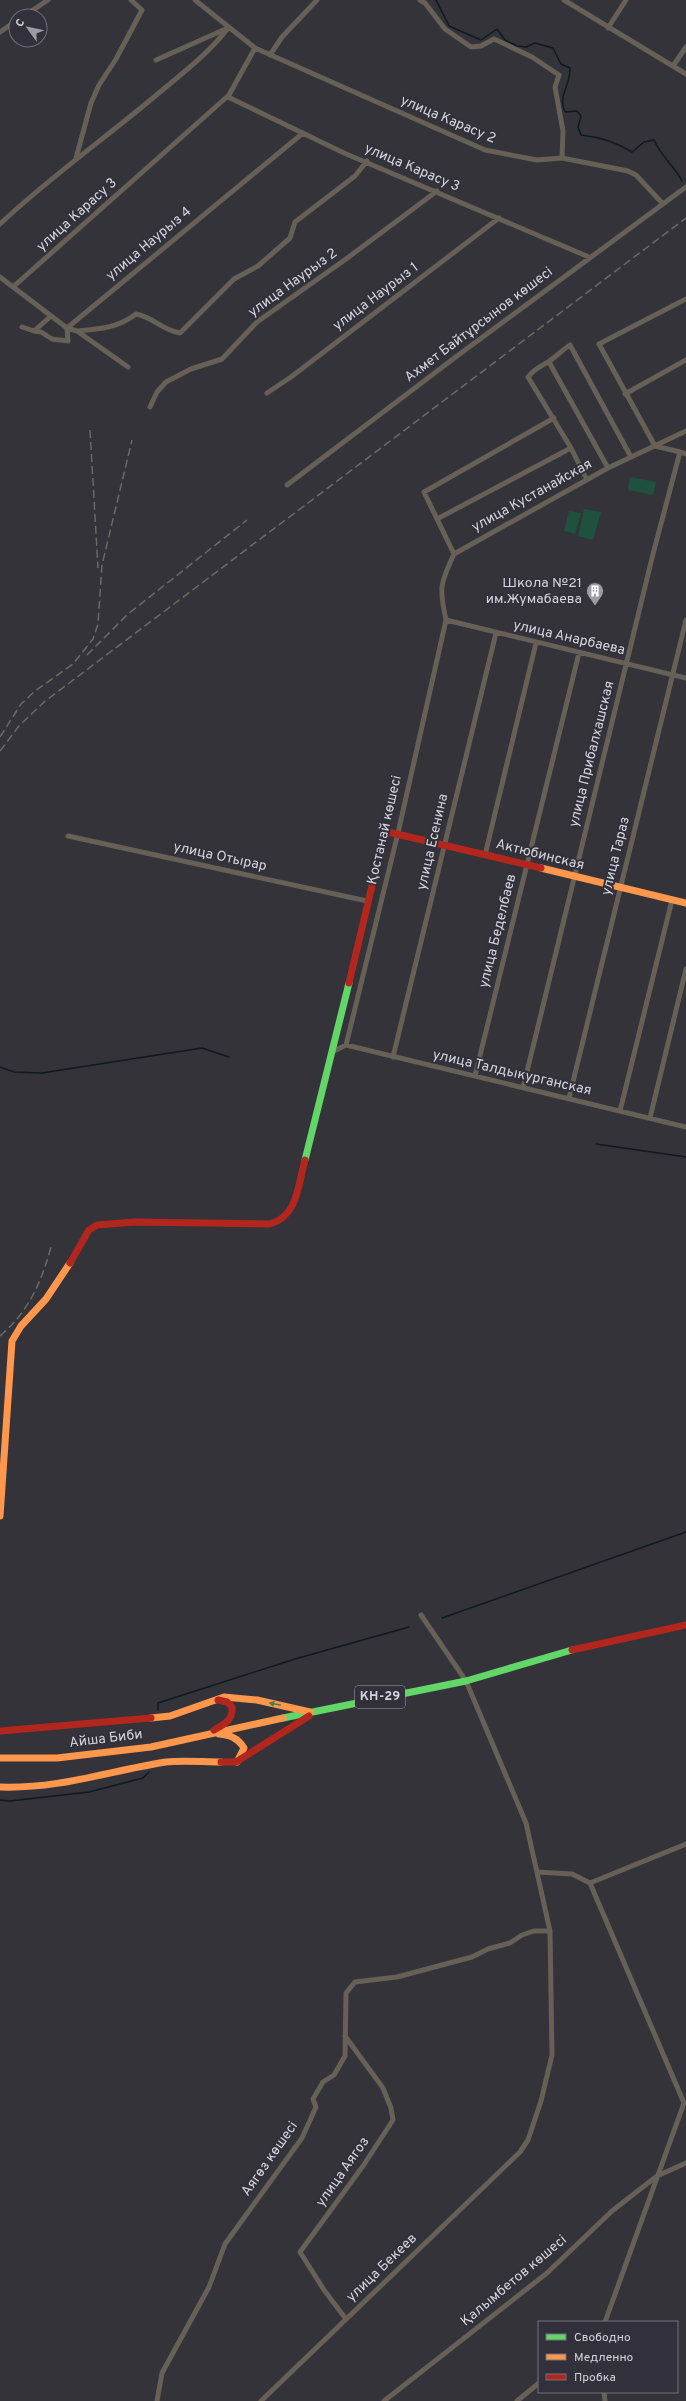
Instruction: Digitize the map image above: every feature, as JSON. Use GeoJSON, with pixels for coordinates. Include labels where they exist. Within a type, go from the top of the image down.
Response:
{"type":"FeatureCollection","features":[{"type":"Feature","properties":{"kind":"main road","name":"Актюбинская"},"geometry":{"type":"LineString","coordinates":[[367,901],[382,839],[388,832],[398,833],[686,904]]}},
{"type":"Feature","properties":{"kind":"main road"},"geometry":{"type":"LineString","coordinates":[[0,1516],[12,1341],[18,1327],[39,1308],[89,1230],[97,1225],[135,1222],[270,1224],[285,1218],[292,1210],[332,1052],[367,901]]}},
{"type":"Feature","properties":{"kind":"main road","name":"КН-29"},"geometry":{"type":"LineString","coordinates":[[208,1734],[466,1681],[549,1655],[686,1624]]}},
{"type":"Feature","properties":{"kind":"main road"},"geometry":{"type":"LineString","coordinates":[[0,1731],[116,1723],[170,1716],[224,1697],[257,1700],[313,1713]]}},
{"type":"Feature","properties":{"kind":"main road"},"geometry":{"type":"LineString","coordinates":[[208,1734],[229,1721],[232,1717],[232,1707],[227,1702],[215,1699]]}},
{"type":"Feature","properties":{"kind":"main road"},"geometry":{"type":"LineString","coordinates":[[0,1787],[30,1788],[70,1783],[167,1762],[236,1762],[313,1713]]}},
{"type":"Feature","properties":{"kind":"main road"},"geometry":{"type":"LineString","coordinates":[[208,1734],[228,1735],[240,1741],[244,1748],[236,1762]]}},
{"type":"Feature","properties":{"kind":"main road","name":"Айша Биби"},"geometry":{"type":"LineString","coordinates":[[2,1758],[57,1758],[102,1754],[151,1747],[208,1734]]}},
{"type":"Feature","properties":{"kind":"street"},"geometry":{"type":"LineString","coordinates":[[36,8],[48,0]]}},
{"type":"Feature","properties":{"kind":"street"},"geometry":{"type":"LineString","coordinates":[[76,158],[96,91],[116,60],[142,10],[131,0]]}},
{"type":"Feature","properties":{"kind":"street","name":"улица Карасу 2"},"geometry":{"type":"LineString","coordinates":[[195,0],[228,28],[255,48],[485,150],[537,160],[562,158],[636,175],[663,204]]}},
{"type":"Feature","properties":{"kind":"street"},"geometry":{"type":"LineString","coordinates":[[270,55],[282,38],[317,0]]}},
{"type":"Feature","properties":{"kind":"street"},"geometry":{"type":"LineString","coordinates":[[420,0],[425,3],[444,29],[472,47],[481,46],[494,39],[532,57],[559,75],[555,87],[563,131],[562,158]]}},
{"type":"Feature","properties":{"kind":"street"},"geometry":{"type":"LineString","coordinates":[[564,0],[686,74]]}},
{"type":"Feature","properties":{"kind":"street"},"geometry":{"type":"LineString","coordinates":[[608,28],[626,0]]}},
{"type":"Feature","properties":{"kind":"street"},"geometry":{"type":"LineString","coordinates":[[0,224],[31,194],[76,158],[107,137],[209,51],[228,28]]}},
{"type":"Feature","properties":{"kind":"street"},"geometry":{"type":"LineString","coordinates":[[156,60],[228,28]]}},
{"type":"Feature","properties":{"kind":"street"},"geometry":{"type":"LineString","coordinates":[[673,66],[686,47]]}},
{"type":"Feature","properties":{"kind":"street","name":"улица Карасу 3"},"geometry":{"type":"LineString","coordinates":[[13,287],[228,97],[255,48]]}},
{"type":"Feature","properties":{"kind":"street","name":"улица Карасу 3"},"geometry":{"type":"LineString","coordinates":[[228,97],[367,161],[589,257]]}},
{"type":"Feature","properties":{"kind":"street","name":"улица Наурыз 4"},"geometry":{"type":"LineString","coordinates":[[67,328],[303,132]]}},
{"type":"Feature","properties":{"kind":"street"},"geometry":{"type":"LineString","coordinates":[[77,331],[108,328],[125,323],[136,314],[147,316],[167,330],[180,333],[234,278],[258,266],[290,238],[295,222],[355,176],[367,161]]}},
{"type":"Feature","properties":{"kind":"street","name":"Ахмет Байтұрсынов көшесі"},"geometry":{"type":"LineString","coordinates":[[288,485],[589,257],[686,187]]}},
{"type":"Feature","properties":{"kind":"street","name":"улица Наурыз 2"},"geometry":{"type":"LineString","coordinates":[[150,407],[157,392],[166,382],[191,369],[222,358],[257,322],[346,259],[437,191]]}},
{"type":"Feature","properties":{"kind":"street","name":"улица Наурыз 1"},"geometry":{"type":"LineString","coordinates":[[267,393],[291,377],[499,218]]}},
{"type":"Feature","properties":{"kind":"street"},"geometry":{"type":"LineString","coordinates":[[0,276],[67,328],[77,331],[128,366]]}},
{"type":"Feature","properties":{"kind":"street"},"geometry":{"type":"LineString","coordinates":[[686,299],[599,344],[625,394],[655,446],[686,454]]}},
{"type":"Feature","properties":{"kind":"street"},"geometry":{"type":"LineString","coordinates":[[34,331],[51,316]]}},
{"type":"Feature","properties":{"kind":"street"},"geometry":{"type":"LineString","coordinates":[[22,327],[41,332],[52,339],[68,341],[67,328]]}},
{"type":"Feature","properties":{"kind":"street"},"geometry":{"type":"LineString","coordinates":[[587,480],[554,418],[528,377],[533,370],[549,362],[558,352],[570,345],[630,456]]}},
{"type":"Feature","properties":{"kind":"street"},"geometry":{"type":"LineString","coordinates":[[625,394],[686,360]]}},
{"type":"Feature","properties":{"kind":"street"},"geometry":{"type":"LineString","coordinates":[[549,362],[608,468]]}},
{"type":"Feature","properties":{"kind":"street"},"geometry":{"type":"LineString","coordinates":[[446,620],[441,595],[442,580],[454,554],[424,492],[554,418]]}},
{"type":"Feature","properties":{"kind":"street","name":"улица Кустанайская"},"geometry":{"type":"LineString","coordinates":[[454,554],[630,456],[686,431]]}},
{"type":"Feature","properties":{"kind":"street"},"geometry":{"type":"LineString","coordinates":[[438,520],[571,448]]}},
{"type":"Feature","properties":{"kind":"street","name":"улица Прибалхашская"},"geometry":{"type":"LineString","coordinates":[[523,1088],[653,554],[680,452]]}},
{"type":"Feature","properties":{"kind":"street","name":"улица Анарбаева"},"geometry":{"type":"LineString","coordinates":[[446,620],[536,643],[686,678]]}},
{"type":"Feature","properties":{"kind":"street","name":"Қостанай көшесі"},"geometry":{"type":"LineString","coordinates":[[346,1045],[398,833],[446,620]]}},
{"type":"Feature","properties":{"kind":"street","name":"улица Тараз"},"geometry":{"type":"LineString","coordinates":[[570,1098],[686,620]]}},
{"type":"Feature","properties":{"kind":"street","name":"улица Есенина"},"geometry":{"type":"LineString","coordinates":[[393,1057],[496,633]]}},
{"type":"Feature","properties":{"kind":"street"},"geometry":{"type":"LineString","coordinates":[[485,855],[536,643]]}},
{"type":"Feature","properties":{"kind":"street","name":"улица Беделбаев"},"geometry":{"type":"LineString","coordinates":[[475,1076],[579,653]]}},
{"type":"Feature","properties":{"kind":"street","name":"улица Отырар"},"geometry":{"type":"LineString","coordinates":[[68,836],[367,901]]}},
{"type":"Feature","properties":{"kind":"street"},"geometry":{"type":"LineString","coordinates":[[620,1111],[672,900]]}},
{"type":"Feature","properties":{"kind":"street"},"geometry":{"type":"LineString","coordinates":[[650,1118],[686,969]]}},
{"type":"Feature","properties":{"kind":"street"},"geometry":{"type":"LineString","coordinates":[[332,1052],[346,1045]]}},
{"type":"Feature","properties":{"kind":"street","name":"улица Талдыкурганская"},"geometry":{"type":"LineString","coordinates":[[346,1045],[570,1098],[686,1128]]}},
{"type":"Feature","properties":{"kind":"street","name":"улица Бекеев"},"geometry":{"type":"LineString","coordinates":[[261,2401],[520,2152],[528,2140],[541,2101],[552,2054],[550,1931],[526,1823],[466,1681],[420,1615]]}},
{"type":"Feature","properties":{"kind":"street"},"geometry":{"type":"LineString","coordinates":[[590,1883],[686,1844]]}},
{"type":"Feature","properties":{"kind":"street"},"geometry":{"type":"LineString","coordinates":[[537,1872],[572,1874],[590,1883],[684,2103],[605,2321]]}},
{"type":"Feature","properties":{"kind":"street","name":"Аягөз көшесі"},"geometry":{"type":"LineString","coordinates":[[157,2401],[162,2373],[209,2287],[225,2244],[302,2138],[316,2108],[313,2099],[323,2082],[334,2075],[345,2056],[344,2035],[346,1992],[355,1982],[397,1977],[472,1957],[488,1949],[510,1943],[522,1935],[534,1931],[550,1931]]}},
{"type":"Feature","properties":{"kind":"street","name":"улица Аягоз"},"geometry":{"type":"LineString","coordinates":[[344,2035],[383,2088],[391,2108],[392,2120],[363,2166],[300,2252],[324,2290],[346,2318]]}},
{"type":"Feature","properties":{"kind":"street","name":"Қалымбетов көшесі"},"geometry":{"type":"LineString","coordinates":[[384,2401],[547,2273],[612,2211],[657,2176],[686,2164]]}},
{"type":"Feature","properties":{"kind":"street"},"geometry":{"type":"LineString","coordinates":[[517,2401],[538,2384]]}},
{"type":"Feature","properties":{"kind":"green space"},"geometry":{"type":"Polygon","coordinates":[[[630,477],[656,482],[653,495],[628,490],[630,477]]]}},
{"type":"Feature","properties":{"kind":"green space"},"geometry":{"type":"Polygon","coordinates":[[[584,509],[601,512],[593,540],[578,536],[584,509]]]}},
{"type":"Feature","properties":{"kind":"green space"},"geometry":{"type":"Polygon","coordinates":[[[569,511],[581,513],[575,534],[564,531],[569,511]]]}},
{"type":"Feature","properties":{"kind":"waterway"},"geometry":{"type":"LineString","coordinates":[[436,0],[449,26],[481,40],[497,29],[505,40],[517,46],[526,47],[535,43],[553,48],[561,64],[570,68],[569,80],[563,96],[563,106],[565,112],[577,111],[581,116],[578,127],[581,135],[607,140],[632,152],[644,142],[654,140],[682,181]]}},
{"type":"Feature","properties":{"kind":"waterway"},"geometry":{"type":"LineString","coordinates":[[0,1067],[14,1072],[42,1073],[202,1048],[229,1057]]}},
{"type":"Feature","properties":{"kind":"waterway"},"geometry":{"type":"LineString","coordinates":[[596,1144],[686,1157]]}},
{"type":"Feature","properties":{"kind":"waterway"},"geometry":{"type":"LineString","coordinates":[[442,1618],[686,1532]]}},
{"type":"Feature","properties":{"kind":"waterway"},"geometry":{"type":"LineString","coordinates":[[158,1710],[158,1703],[295,1659],[409,1627]]}},
{"type":"Feature","properties":{"kind":"waterway"},"geometry":{"type":"LineString","coordinates":[[0,1800],[10,1801],[89,1792],[143,1778],[149,1772]]}},
{"type":"Feature","properties":{"kind":"railway"},"geometry":{"type":"LineString","coordinates":[[0,751],[19,726],[44,702],[686,218]]}},
{"type":"Feature","properties":{"kind":"railway"},"geometry":{"type":"LineString","coordinates":[[90,430],[98,568]]}},
{"type":"Feature","properties":{"kind":"railway"},"geometry":{"type":"LineString","coordinates":[[0,737],[21,704],[35,691],[73,664],[93,639],[98,624],[102,565],[132,440]]}},
{"type":"Feature","properties":{"kind":"railway"},"geometry":{"type":"LineString","coordinates":[[87,655],[128,614],[247,520]]}},
{"type":"Feature","properties":{"kind":"railway"},"geometry":{"type":"LineString","coordinates":[[0,1336],[19,1317],[33,1296],[43,1273],[51,1247]]}},
{"type":"Feature","properties":{"kind":"traffic: fast"},"geometry":{"type":"LineString","coordinates":[[305,1160],[349,983]]}},
{"type":"Feature","properties":{"kind":"traffic: fast"},"geometry":{"type":"LineString","coordinates":[[283,1718],[466,1681],[572,1650]]}},
{"type":"Feature","properties":{"kind":"traffic: slow"},"geometry":{"type":"LineString","coordinates":[[541,868],[686,903]]}},
{"type":"Feature","properties":{"kind":"traffic: slow"},"geometry":{"type":"LineString","coordinates":[[0,1516],[12,1341],[21,1326],[46,1299],[70,1263]]}},
{"type":"Feature","properties":{"kind":"traffic: slow"},"geometry":{"type":"LineString","coordinates":[[151,1718],[170,1716],[224,1697],[257,1700],[310,1712]]}},
{"type":"Feature","properties":{"kind":"traffic: slow"},"geometry":{"type":"LineString","coordinates":[[0,1758],[57,1758],[151,1747],[283,1718]]}},
{"type":"Feature","properties":{"kind":"traffic: slow"},"geometry":{"type":"LineString","coordinates":[[219,1734],[227,1735],[233,1738],[244,1748],[237,1762]]}},
{"type":"Feature","properties":{"kind":"traffic: slow"},"geometry":{"type":"LineString","coordinates":[[0,1787],[22,1787],[84,1779],[166,1762],[221,1762]]}},
{"type":"Feature","properties":{"kind":"traffic: jam"},"geometry":{"type":"LineString","coordinates":[[349,983],[384,835],[388,832],[541,868]]}},
{"type":"Feature","properties":{"kind":"traffic: jam"},"geometry":{"type":"LineString","coordinates":[[70,1263],[89,1230],[97,1225],[135,1222],[270,1224],[279,1220],[292,1207],[305,1160]]}},
{"type":"Feature","properties":{"kind":"traffic: jam"},"geometry":{"type":"LineString","coordinates":[[572,1650],[686,1625]]}},
{"type":"Feature","properties":{"kind":"traffic: jam"},"geometry":{"type":"LineString","coordinates":[[214,1730],[228,1721],[232,1711],[232,1707],[227,1702],[218,1700]]}},
{"type":"Feature","properties":{"kind":"traffic: jam"},"geometry":{"type":"LineString","coordinates":[[221,1762],[236,1762],[309,1716]]}},
{"type":"Feature","properties":{"kind":"traffic: jam"},"geometry":{"type":"LineString","coordinates":[[0,1731],[151,1718]]}},
{"type":"Feature","properties":{"kind":"place","name":"Школа №21 им.Жумабаева"},"geometry":{"type":"Point","coordinates":[595,606]}}]}
